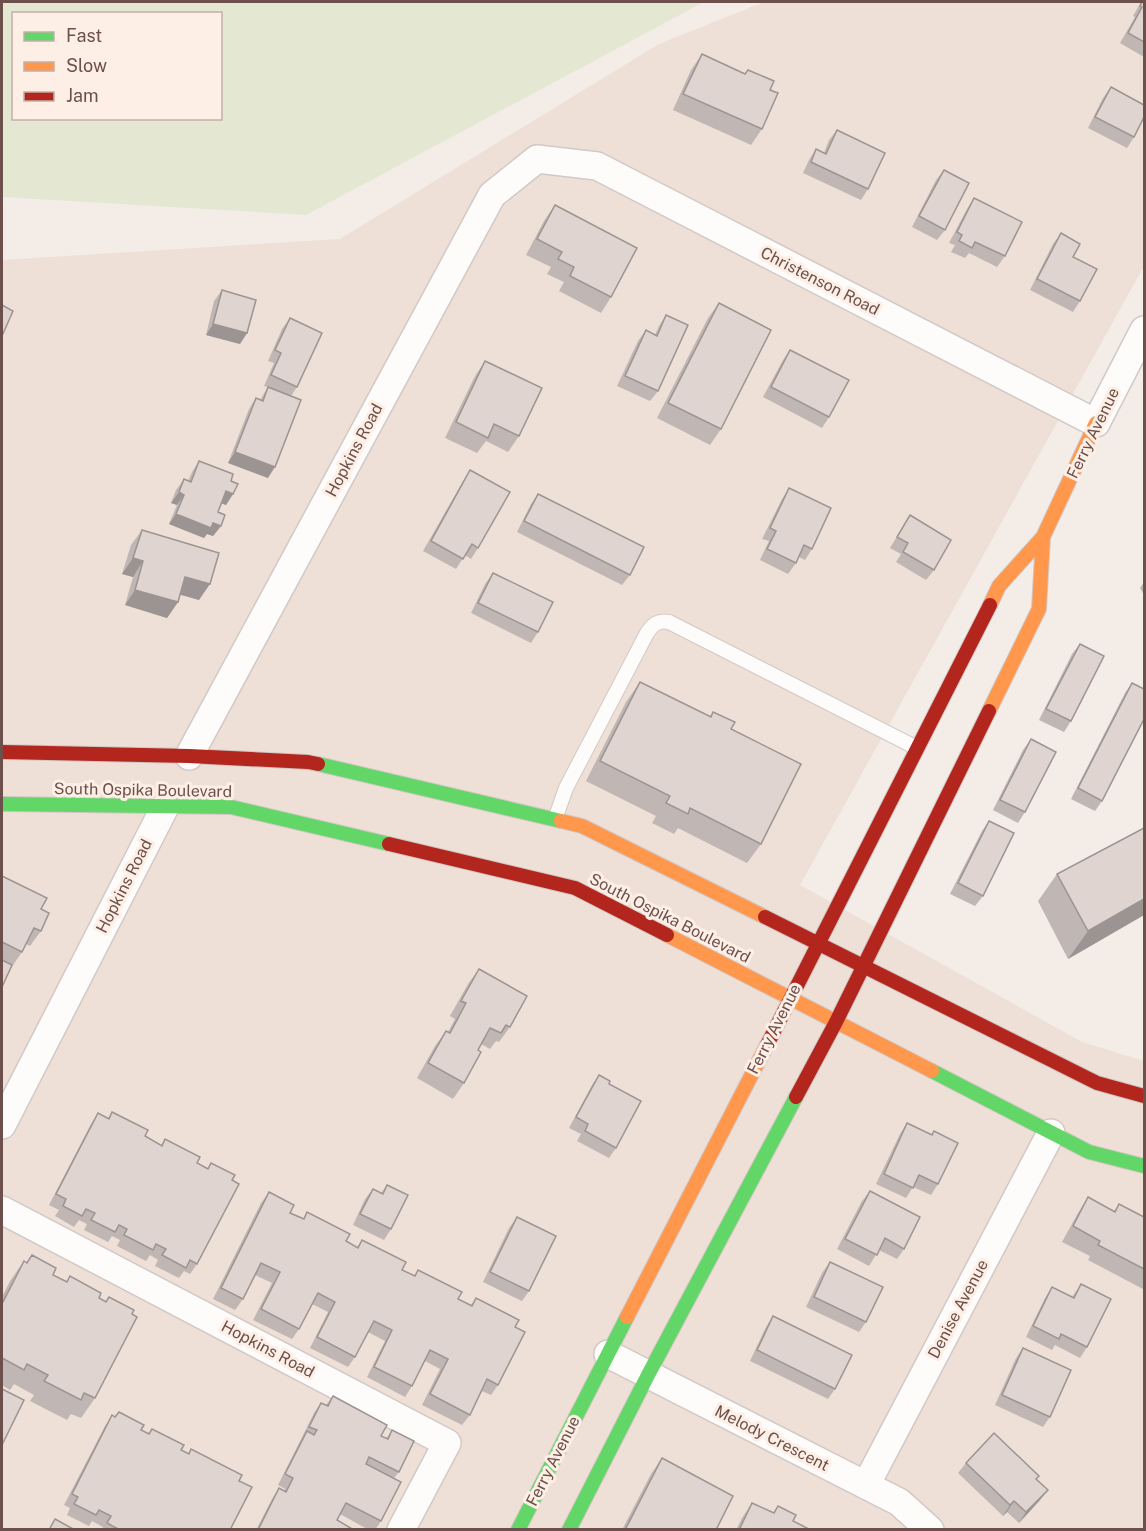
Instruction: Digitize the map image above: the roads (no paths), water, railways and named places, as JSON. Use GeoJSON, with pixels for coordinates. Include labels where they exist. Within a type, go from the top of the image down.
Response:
{"type":"FeatureCollection","features":[{"type":"Feature","properties":{"kind":"main road","name":"Ferry Avenue"},"geometry":{"type":"LineString","coordinates":[[518,1530],[819,944],[999,586],[1043,537],[1096,423]]}},
{"type":"Feature","properties":{"kind":"main road","name":"Ferry Avenue"},"geometry":{"type":"LineString","coordinates":[[569,1530],[648,1375],[836,1022],[1039,609],[1043,537]]}},
{"type":"Feature","properties":{"kind":"main road","name":"South Ospika Boulevard"},"geometry":{"type":"LineString","coordinates":[[2,752],[189,756],[308,762],[582,826],[1096,1083],[1144,1096]]}},
{"type":"Feature","properties":{"kind":"main road","name":"South Ospika Boulevard"},"geometry":{"type":"LineString","coordinates":[[2,804],[231,807],[576,888],[1089,1152],[1144,1166]]}},
{"type":"Feature","properties":{"kind":"street","name":"Christenson Road"},"geometry":{"type":"LineString","coordinates":[[537,159],[597,166],[1096,423]]}},
{"type":"Feature","properties":{"kind":"street","name":"Hopkins Road"},"geometry":{"type":"LineString","coordinates":[[189,756],[492,195],[537,159]]}},
{"type":"Feature","properties":{"kind":"street","name":"Ferry Avenue"},"geometry":{"type":"LineString","coordinates":[[1096,423],[1144,330]]}},
{"type":"Feature","properties":{"kind":"street","name":"Hopkins Road"},"geometry":{"type":"LineString","coordinates":[[2,1125],[165,807]]}},
{"type":"Feature","properties":{"kind":"street","name":"Denise Avenue"},"geometry":{"type":"LineString","coordinates":[[866,1485],[1051,1133]]}},
{"type":"Feature","properties":{"kind":"street","name":"Hopkins Road"},"geometry":{"type":"LineString","coordinates":[[2,1210],[447,1443],[401,1530]]}},
{"type":"Feature","properties":{"kind":"street","name":"Melody Crescent"},"geometry":{"type":"LineString","coordinates":[[608,1354],[899,1502],[930,1530]]}},
{"type":"Feature","properties":{"kind":"lane"},"geometry":{"type":"LineString","coordinates":[[555,820],[566,788],[647,633],[653,624],[662,621],[669,622],[917,748]]}}]}
